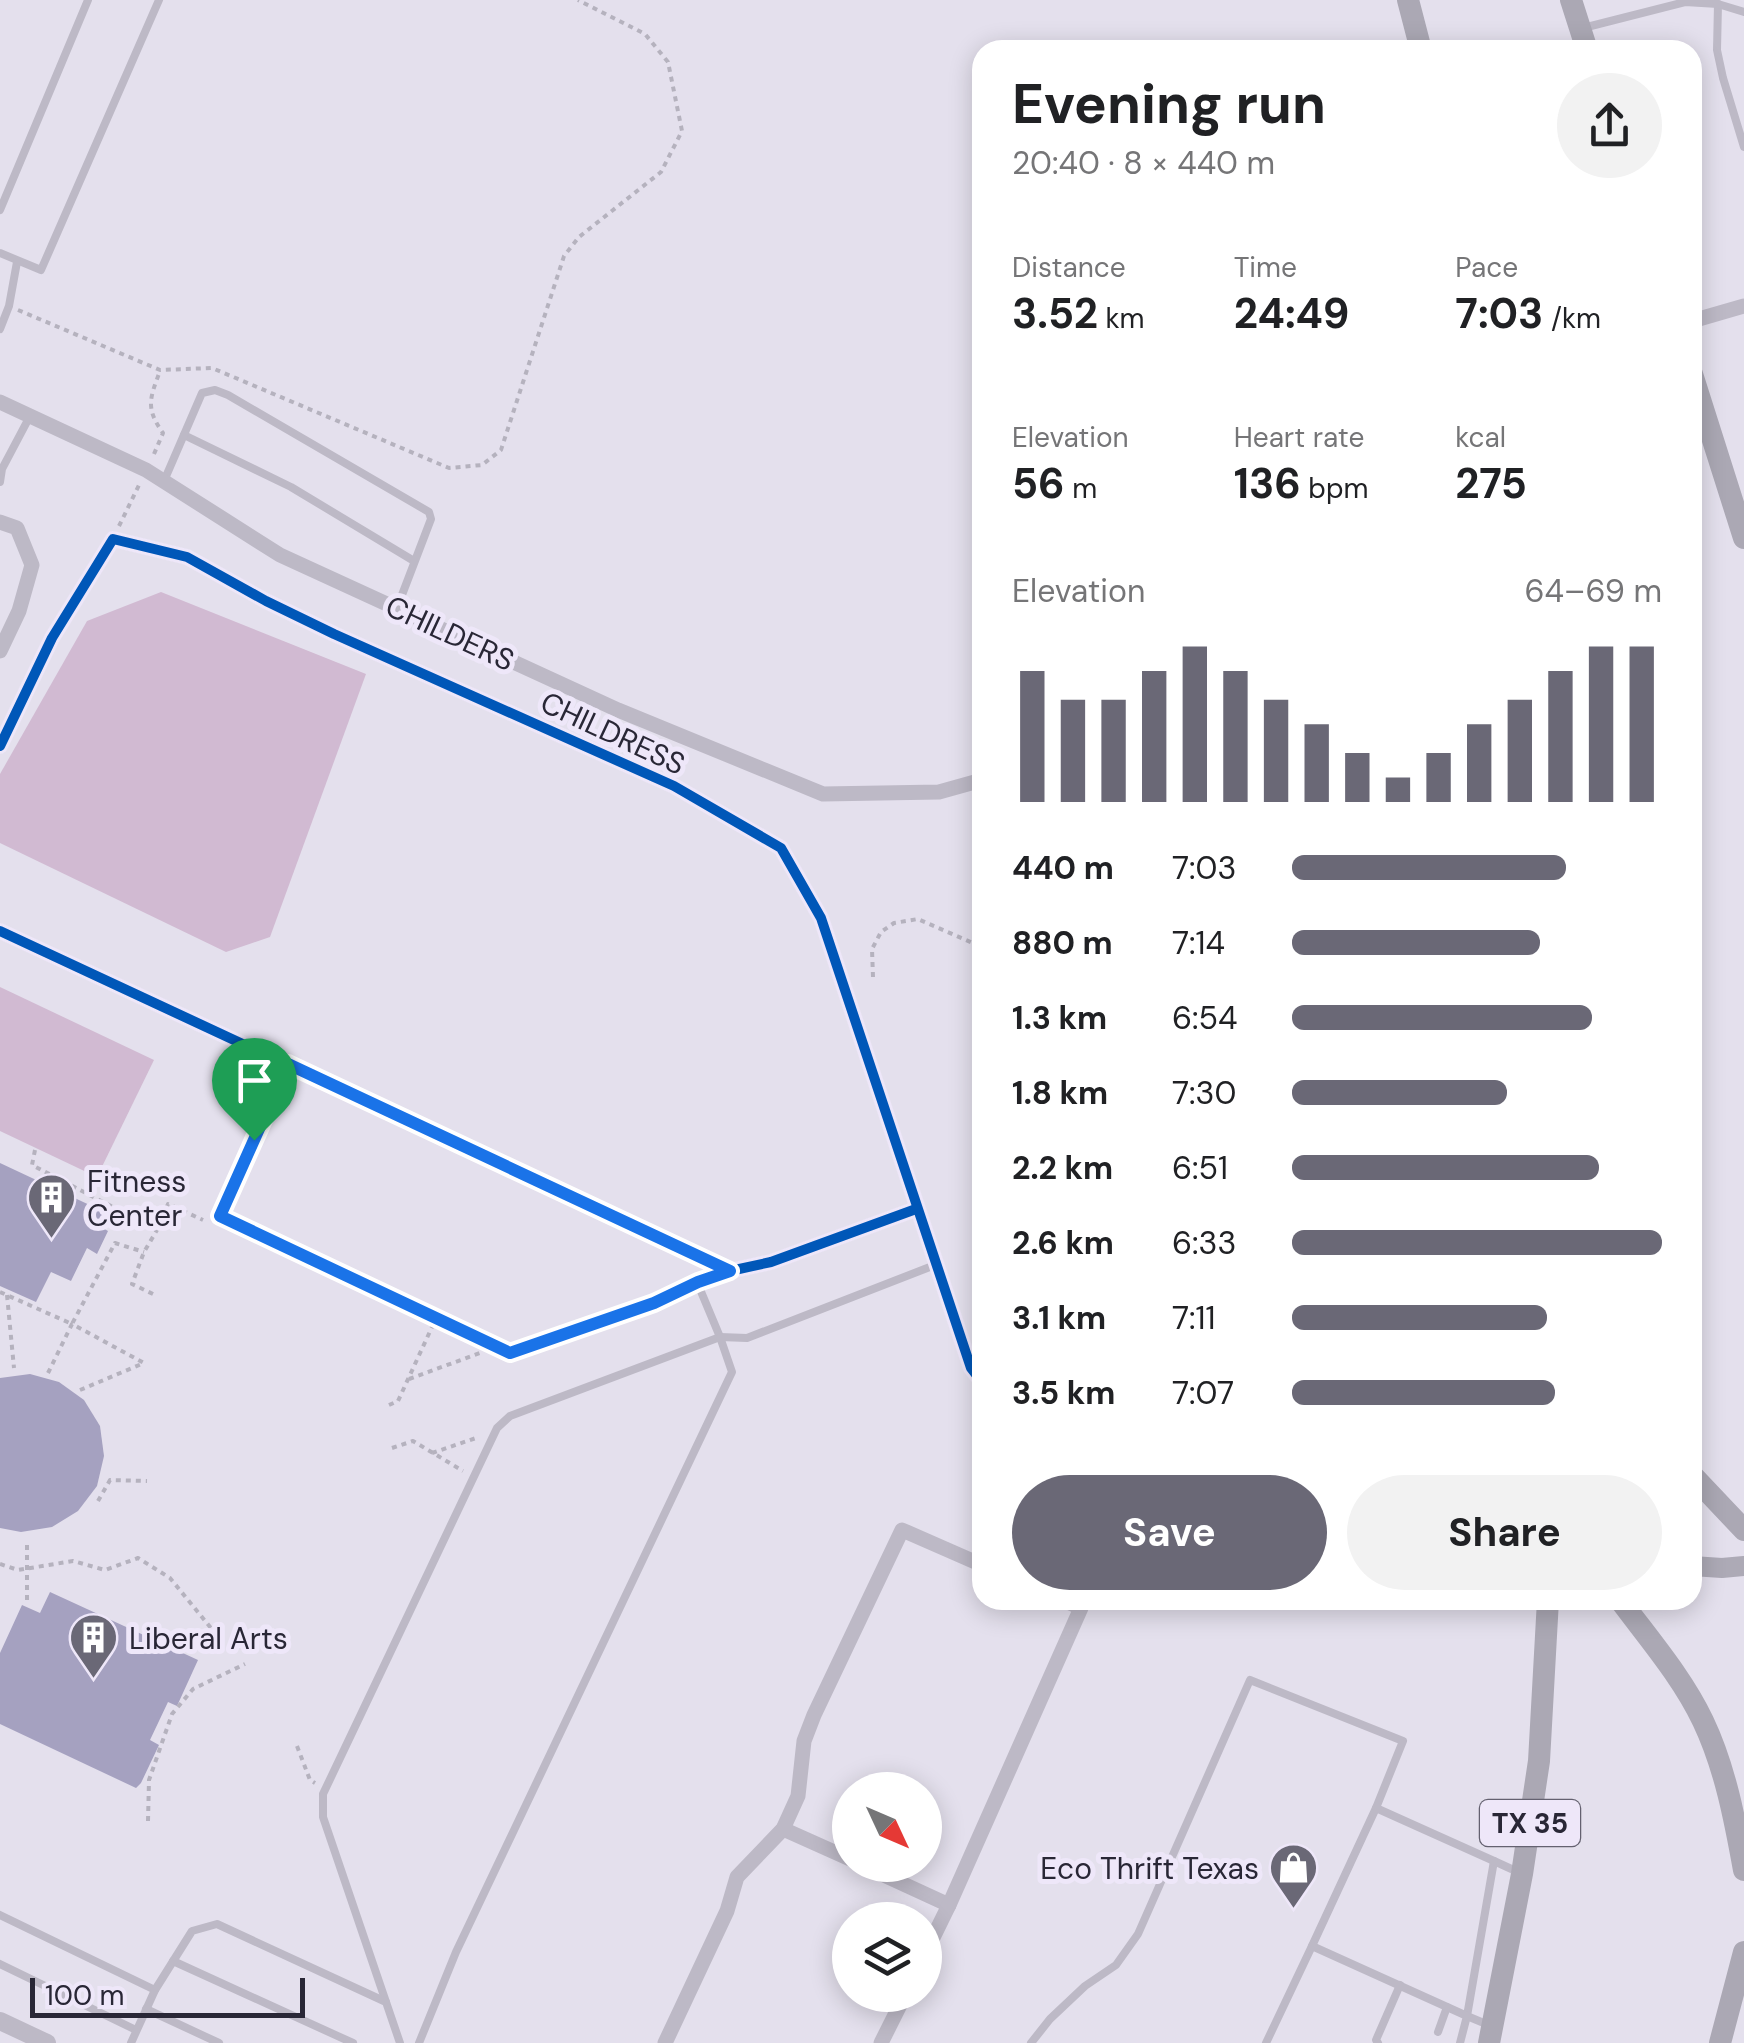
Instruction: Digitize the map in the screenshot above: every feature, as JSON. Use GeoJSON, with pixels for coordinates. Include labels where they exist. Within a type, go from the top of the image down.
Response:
{"type":"FeatureCollection","features":[{"type":"Feature","properties":{"kind":"main road"},"geometry":{"type":"LineString","coordinates":[[1408,0],[1418,40]]}},
{"type":"Feature","properties":{"kind":"main road"},"geometry":{"type":"LineString","coordinates":[[1571,0],[1584,40]]}},
{"type":"Feature","properties":{"kind":"main road"},"geometry":{"type":"LineString","coordinates":[[1702,406],[1744,538]]}},
{"type":"Feature","properties":{"kind":"main road"},"geometry":{"type":"LineString","coordinates":[[1702,1486],[1744,1530]]}},
{"type":"Feature","properties":{"kind":"main road"},"geometry":{"type":"LineString","coordinates":[[1702,1567],[1744,1566]]}},
{"type":"Feature","properties":{"kind":"main road","name":"TX 35"},"geometry":{"type":"LineString","coordinates":[[1491,2035],[1539,1760],[1547,1610]]}},
{"type":"Feature","properties":{"kind":"main road"},"geometry":{"type":"LineString","coordinates":[[1627,1610],[1670,1667],[1702,1720],[1721,1767],[1744,1870]]}},
{"type":"Feature","properties":{"kind":"main road"},"geometry":{"type":"LineString","coordinates":[[1720,2043],[1738,2003],[1744,1952]]}},
{"type":"Feature","properties":{"kind":"street"},"geometry":{"type":"LineString","coordinates":[[1702,318],[1744,306]]}},
{"type":"Feature","properties":{"kind":"street","name":"CHILDERS"},"geometry":{"type":"LineString","coordinates":[[0,402],[143,477],[164,481],[280,555],[618,710],[822,794],[939,792],[972,783]]}},
{"type":"Feature","properties":{"kind":"street"},"geometry":{"type":"LineString","coordinates":[[0,522],[18,528],[32,565],[19,611],[0,651]]}},
{"type":"Feature","properties":{"kind":"street","name":"CHILDRESS"},"geometry":{"type":"LineString","coordinates":[[0,746],[52,638],[112,539],[186,557],[334,634],[674,786],[782,848],[820,918],[972,1370]]}},
{"type":"Feature","properties":{"kind":"street"},"geometry":{"type":"LineString","coordinates":[[0,931],[730,1271],[771,1262],[916,1209]]}},
{"type":"Feature","properties":{"kind":"street"},"geometry":{"type":"LineString","coordinates":[[665,2043],[727,1912],[738,1877],[784,1829],[798,1796],[804,1741],[814,1715],[902,1530],[972,1561]]}},
{"type":"Feature","properties":{"kind":"street"},"geometry":{"type":"LineString","coordinates":[[942,1919],[1079,1610]]}},
{"type":"Feature","properties":{"kind":"street"},"geometry":{"type":"LineString","coordinates":[[784,1829],[832,1851]]}},
{"type":"Feature","properties":{"kind":"street"},"geometry":{"type":"LineString","coordinates":[[899,1882],[949,1905]]}},
{"type":"Feature","properties":{"kind":"street"},"geometry":{"type":"LineString","coordinates":[[882,2043],[897,2012]]}},
{"type":"Feature","properties":{"kind":"street"},"geometry":{"type":"LineString","coordinates":[[0,2021],[47,2043]]}},
{"type":"Feature","properties":{"kind":"lane"},"geometry":{"type":"LineString","coordinates":[[0,210],[88,0]]}},
{"type":"Feature","properties":{"kind":"lane"},"geometry":{"type":"LineString","coordinates":[[0,253],[41,270],[158,0]]}},
{"type":"Feature","properties":{"kind":"lane"},"geometry":{"type":"LineString","coordinates":[[1584,40],[1685,2],[1718,4],[1744,12]]}},
{"type":"Feature","properties":{"kind":"lane"},"geometry":{"type":"LineString","coordinates":[[1718,4],[1717,50],[1744,147]]}},
{"type":"Feature","properties":{"kind":"lane"},"geometry":{"type":"LineString","coordinates":[[0,329],[9,306],[17,262]]}},
{"type":"Feature","properties":{"kind":"lane"},"geometry":{"type":"LineString","coordinates":[[164,481],[202,393],[215,390],[228,395],[429,512],[431,519],[397,608]]}},
{"type":"Feature","properties":{"kind":"lane"},"geometry":{"type":"LineString","coordinates":[[0,482],[2,470],[30,416]]}},
{"type":"Feature","properties":{"kind":"lane"},"geometry":{"type":"LineString","coordinates":[[184,436],[291,488],[414,561]]}},
{"type":"Feature","properties":{"kind":"lane"},"geometry":{"type":"LineString","coordinates":[[288,1064],[220,1216],[510,1353],[654,1303],[730,1271]]}},
{"type":"Feature","properties":{"kind":"lane"},"geometry":{"type":"LineString","coordinates":[[400,2043],[323,1817],[322,1794],[497,1428],[510,1416],[720,1338],[748,1338],[935,1265]]}},
{"type":"Feature","properties":{"kind":"lane"},"geometry":{"type":"LineString","coordinates":[[419,2043],[456,1952],[732,1372],[698,1282]]}},
{"type":"Feature","properties":{"kind":"lane"},"geometry":{"type":"LineString","coordinates":[[1031,2043],[1085,1986],[1116,1965],[1138,1934],[1250,1680],[1403,1742],[1266,2043]]}},
{"type":"Feature","properties":{"kind":"lane"},"geometry":{"type":"LineString","coordinates":[[1376,1808],[1522,1874]]}},
{"type":"Feature","properties":{"kind":"lane"},"geometry":{"type":"LineString","coordinates":[[1460,2043],[1494,1860]]}},
{"type":"Feature","properties":{"kind":"lane"},"geometry":{"type":"LineString","coordinates":[[0,1916],[154,1990]]}},
{"type":"Feature","properties":{"kind":"lane"},"geometry":{"type":"LineString","coordinates":[[131,2043],[154,1990],[192,1932],[217,1924],[386,2002]]}},
{"type":"Feature","properties":{"kind":"lane"},"geometry":{"type":"LineString","coordinates":[[1312,1946],[1467,2016],[1491,2035]]}},
{"type":"Feature","properties":{"kind":"lane"},"geometry":{"type":"LineString","coordinates":[[173,1961],[352,2043]]}},
{"type":"Feature","properties":{"kind":"lane"},"geometry":{"type":"LineString","coordinates":[[0,1964],[136,2030]]}},
{"type":"Feature","properties":{"kind":"lane"},"geometry":{"type":"LineString","coordinates":[[1378,2043],[1400,1985]]}},
{"type":"Feature","properties":{"kind":"lane"},"geometry":{"type":"LineString","coordinates":[[1438,2032],[1447,2007]]}},
{"type":"Feature","properties":{"kind":"lane"},"geometry":{"type":"LineString","coordinates":[[146,2009],[220,2043]]}},
{"type":"Feature","properties":{"kind":"path"},"geometry":{"type":"LineString","coordinates":[[9,306],[160,370],[212,368],[449,468],[482,465],[501,450],[564,256],[579,238],[661,172],[682,131],[668,62],[645,34],[578,0]]}},
{"type":"Feature","properties":{"kind":"path"},"geometry":{"type":"LineString","coordinates":[[120,523],[164,433],[152,418],[151,396],[160,370]]}},
{"type":"Feature","properties":{"kind":"path"},"geometry":{"type":"LineString","coordinates":[[873,977],[872,949],[881,932],[894,923],[918,918],[972,942]]}},
{"type":"Feature","properties":{"kind":"path"},"geometry":{"type":"LineString","coordinates":[[34,1150],[32,1166],[157,1230]]}},
{"type":"Feature","properties":{"kind":"path"},"geometry":{"type":"LineString","coordinates":[[153,1294],[132,1284],[168,1204],[203,1220]]}},
{"type":"Feature","properties":{"kind":"path"},"geometry":{"type":"LineString","coordinates":[[48,1373],[115,1243],[144,1252]]}},
{"type":"Feature","properties":{"kind":"path"},"geometry":{"type":"LineString","coordinates":[[0,1292],[72,1324],[144,1363],[80,1390]]}},
{"type":"Feature","properties":{"kind":"path"},"geometry":{"type":"LineString","coordinates":[[7,1295],[14,1368]]}},
{"type":"Feature","properties":{"kind":"path"},"geometry":{"type":"LineString","coordinates":[[389,1405],[398,1402],[432,1327]]}},
{"type":"Feature","properties":{"kind":"path"},"geometry":{"type":"LineString","coordinates":[[406,1381],[484,1351]]}},
{"type":"Feature","properties":{"kind":"path"},"geometry":{"type":"LineString","coordinates":[[432,1453],[479,1438]]}},
{"type":"Feature","properties":{"kind":"path"},"geometry":{"type":"LineString","coordinates":[[392,1448],[414,1441],[464,1471]]}},
{"type":"Feature","properties":{"kind":"path"},"geometry":{"type":"LineString","coordinates":[[98,1501],[110,1480],[148,1481]]}},
{"type":"Feature","properties":{"kind":"path"},"geometry":{"type":"LineString","coordinates":[[27,1600],[28,1540]]}},
{"type":"Feature","properties":{"kind":"path"},"geometry":{"type":"LineString","coordinates":[[0,1564],[18,1570],[73,1561],[105,1570],[138,1558],[170,1578],[215,1634]]}},
{"type":"Feature","properties":{"kind":"path"},"geometry":{"type":"LineString","coordinates":[[148,1820],[149,1780],[172,1714],[194,1689],[244,1664]]}},
{"type":"Feature","properties":{"kind":"path"},"geometry":{"type":"LineString","coordinates":[[297,1746],[310,1780],[315,1782]]}},
{"type":"Feature","properties":{"kind":"shaded area"},"geometry":{"type":"Polygon","coordinates":[[[161,592],[366,674],[270,937],[226,952],[0,843],[0,774],[87,621],[161,592]]]}},
{"type":"Feature","properties":{"kind":"shaded area"},"geometry":{"type":"Polygon","coordinates":[[[0,987],[154,1060],[97,1177],[0,1131],[0,987]]]}},
{"type":"Feature","properties":{"kind":"building","name":"Fitness Center"},"geometry":{"type":"Polygon","coordinates":[[[0,1163],[96,1208],[103,1214],[99,1226],[108,1231],[97,1254],[87,1248],[71,1281],[51,1272],[36,1302],[0,1286],[0,1163]]]}},
{"type":"Feature","properties":{"kind":"building"},"geometry":{"type":"Polygon","coordinates":[[[30,1374],[59,1382],[84,1400],[100,1426],[104,1456],[97,1486],[78,1511],[52,1527],[21,1532],[0,1528],[0,1378],[30,1374]]]}},
{"type":"Feature","properties":{"kind":"building","name":"Liberal Arts"},"geometry":{"type":"Polygon","coordinates":[[[50,1592],[198,1660],[177,1706],[168,1702],[150,1740],[159,1745],[136,1788],[0,1724],[0,1653],[22,1605],[40,1613],[50,1592]]]}},
{"type":"Feature","properties":{"kind":"cycle path"},"geometry":{"type":"LineString","coordinates":[[0,746],[52,638],[113,539],[187,557],[334,634],[674,786],[781,848],[821,918],[972,1369]]}},
{"type":"Feature","properties":{"kind":"cycle path"},"geometry":{"type":"LineString","coordinates":[[0,931],[730,1271],[771,1262],[916,1209]]}},
{"type":"Feature","properties":{"kind":"place","name":"Fitness Center"},"geometry":{"type":"Point","coordinates":[52,1240]}},
{"type":"Feature","properties":{"kind":"place","name":"Liberal Arts"},"geometry":{"type":"Point","coordinates":[94,1680]}},
{"type":"Feature","properties":{"kind":"place","name":"Eco Thrift Texas"},"geometry":{"type":"Point","coordinates":[1294,1910]}},
{"type":"Feature","properties":{"kind":"route"},"geometry":{"type":"LineString","coordinates":[[288,1064],[730,1271],[654,1303],[510,1353],[220,1216],[254,1140],[288,1064]]}}]}
